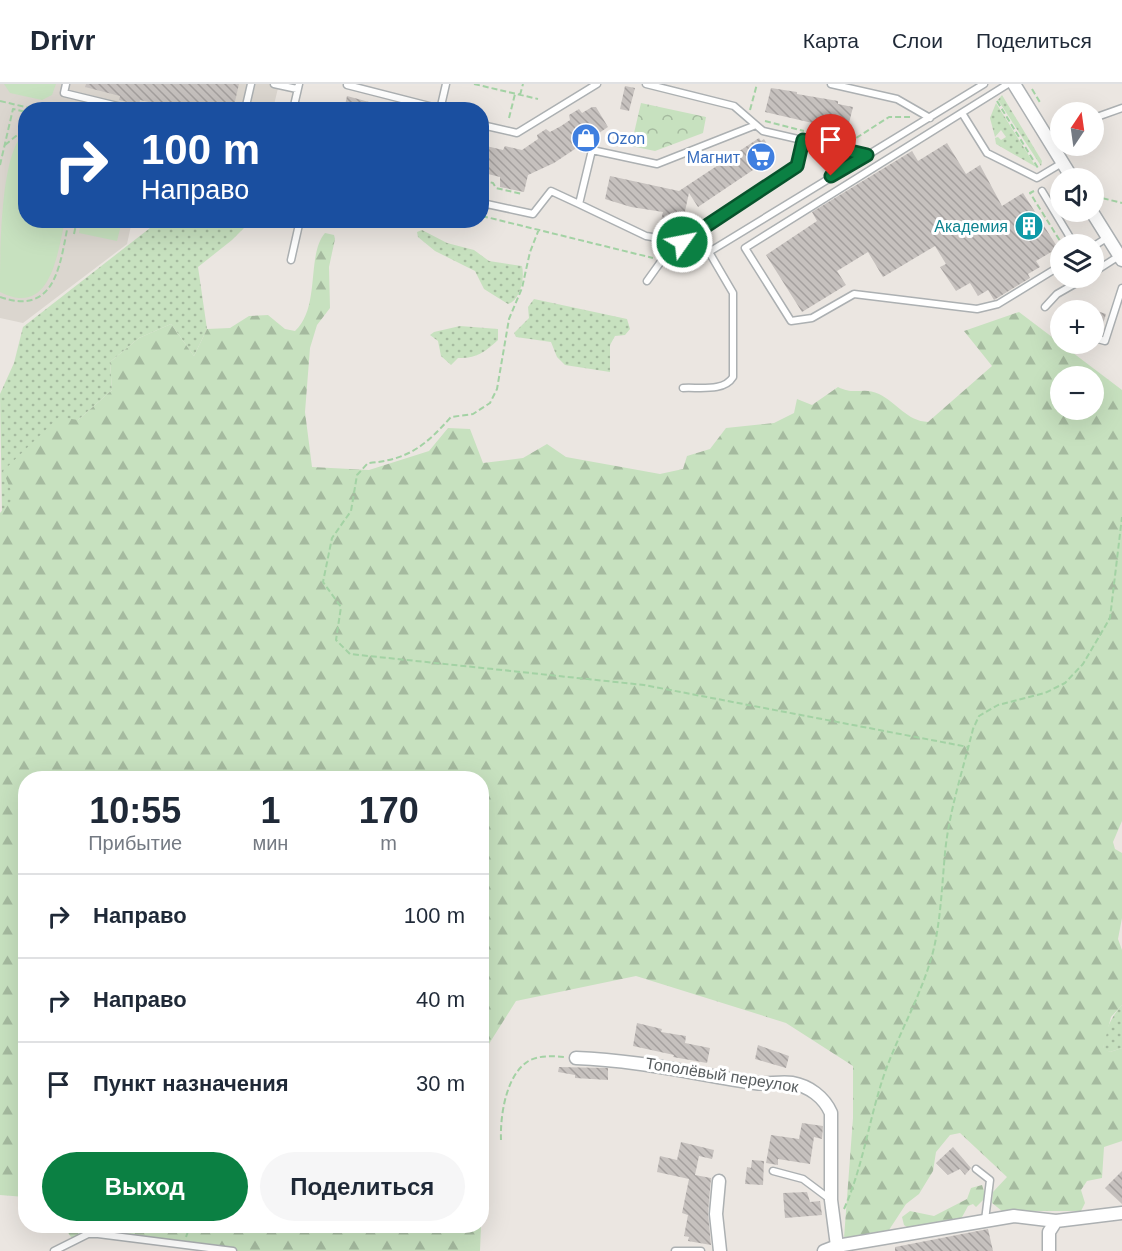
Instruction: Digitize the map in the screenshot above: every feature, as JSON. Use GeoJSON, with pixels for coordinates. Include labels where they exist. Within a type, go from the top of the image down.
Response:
{"type":"FeatureCollection","features":[{"type":"Feature","properties":{"kind":"street"},"geometry":{"type":"LineString","coordinates":[[1014,84],[1065,168]]}},
{"type":"Feature","properties":{"kind":"street"},"geometry":{"type":"LineString","coordinates":[[1098,222],[1121,258]]}},
{"type":"Feature","properties":{"kind":"street","name":"Тополёвый переулок"},"geometry":{"type":"LineString","coordinates":[[576,1058],[619,1059],[757,1083],[792,1083],[813,1092],[826,1102],[831,1113],[831,1200],[837,1246]]}},
{"type":"Feature","properties":{"kind":"street"},"geometry":{"type":"LineString","coordinates":[[719,1181],[716,1214],[720,1251]]}},
{"type":"Feature","properties":{"kind":"street"},"geometry":{"type":"LineString","coordinates":[[824,1251],[837,1246],[1014,1216],[1056,1221],[1122,1214]]}},
{"type":"Feature","properties":{"kind":"street"},"geometry":{"type":"LineString","coordinates":[[1049,1251],[1049,1232],[1056,1221]]}},
{"type":"Feature","properties":{"kind":"lane"},"geometry":{"type":"LineString","coordinates":[[66,84],[64,93],[101,102]]}},
{"type":"Feature","properties":{"kind":"lane"},"geometry":{"type":"LineString","coordinates":[[247,102],[250,84]]}},
{"type":"Feature","properties":{"kind":"lane"},"geometry":{"type":"LineString","coordinates":[[274,84],[298,87],[295,102]]}},
{"type":"Feature","properties":{"kind":"lane"},"geometry":{"type":"LineString","coordinates":[[442,102],[446,84]]}},
{"type":"Feature","properties":{"kind":"lane"},"geometry":{"type":"LineString","coordinates":[[489,126],[517,133],[597,84]]}},
{"type":"Feature","properties":{"kind":"lane"},"geometry":{"type":"LineString","coordinates":[[646,84],[734,106],[759,123],[763,130],[867,155]]}},
{"type":"Feature","properties":{"kind":"lane"},"geometry":{"type":"LineString","coordinates":[[831,84],[897,99],[930,118]]}},
{"type":"Feature","properties":{"kind":"lane"},"geometry":{"type":"LineString","coordinates":[[647,281],[662,260],[698,258],[709,252],[984,84]]}},
{"type":"Feature","properties":{"kind":"lane"},"geometry":{"type":"LineString","coordinates":[[1008,84],[746,248],[791,321],[812,318],[854,294],[977,309],[998,304],[1050,272]]}},
{"type":"Feature","properties":{"kind":"lane"},"geometry":{"type":"LineString","coordinates":[[347,85],[413,102]]}},
{"type":"Feature","properties":{"kind":"lane"},"geometry":{"type":"LineString","coordinates":[[1104,114],[1122,108]]}},
{"type":"Feature","properties":{"kind":"lane"},"geometry":{"type":"LineString","coordinates":[[962,113],[987,153],[1037,178],[1062,163]]}},
{"type":"Feature","properties":{"kind":"lane"},"geometry":{"type":"LineString","coordinates":[[579,204],[592,150],[657,164],[759,123]]}},
{"type":"Feature","properties":{"kind":"lane"},"geometry":{"type":"LineString","coordinates":[[1046,136],[1050,135]]}},
{"type":"Feature","properties":{"kind":"lane"},"geometry":{"type":"LineString","coordinates":[[489,205],[533,214],[551,191],[646,236],[682,242],[797,166],[803,140]]}},
{"type":"Feature","properties":{"kind":"lane"},"geometry":{"type":"LineString","coordinates":[[1042,191],[1068,234]]}},
{"type":"Feature","properties":{"kind":"lane"},"geometry":{"type":"LineString","coordinates":[[291,260],[298,228]]}},
{"type":"Feature","properties":{"kind":"lane"},"geometry":{"type":"LineString","coordinates":[[1104,240],[1108,237]]}},
{"type":"Feature","properties":{"kind":"lane"},"geometry":{"type":"LineString","coordinates":[[683,387],[721,387],[730,383],[733,377],[733,293],[709,252]]}},
{"type":"Feature","properties":{"kind":"lane"},"geometry":{"type":"LineString","coordinates":[[1104,267],[1121,258]]}},
{"type":"Feature","properties":{"kind":"lane"},"geometry":{"type":"LineString","coordinates":[[1046,308],[1057,294],[1067,288]]}},
{"type":"Feature","properties":{"kind":"lane"},"geometry":{"type":"LineString","coordinates":[[1104,341],[1122,288]]}},
{"type":"Feature","properties":{"kind":"lane"},"geometry":{"type":"LineString","coordinates":[[976,1169],[990,1180],[985,1221]]}},
{"type":"Feature","properties":{"kind":"lane"},"geometry":{"type":"LineString","coordinates":[[773,1171],[802,1179],[831,1200]]}},
{"type":"Feature","properties":{"kind":"lane"},"geometry":{"type":"LineString","coordinates":[[54,1251],[88,1234],[233,1251]]}},
{"type":"Feature","properties":{"kind":"lane"},"geometry":{"type":"LineString","coordinates":[[675,1251],[701,1251]]}},
{"type":"Feature","properties":{"kind":"path"},"geometry":{"type":"LineString","coordinates":[[474,84],[538,99]]}},
{"type":"Feature","properties":{"kind":"path"},"geometry":{"type":"LineString","coordinates":[[502,91],[504,84]]}},
{"type":"Feature","properties":{"kind":"path"},"geometry":{"type":"LineString","coordinates":[[520,95],[523,84]]}},
{"type":"Feature","properties":{"kind":"path"},"geometry":{"type":"LineString","coordinates":[[750,111],[757,84]]}},
{"type":"Feature","properties":{"kind":"path"},"geometry":{"type":"LineString","coordinates":[[510,118],[515,94]]}},
{"type":"Feature","properties":{"kind":"path"},"geometry":{"type":"LineString","coordinates":[[0,101],[18,105]]}},
{"type":"Feature","properties":{"kind":"path"},"geometry":{"type":"LineString","coordinates":[[0,165],[14,104]]}},
{"type":"Feature","properties":{"kind":"path"},"geometry":{"type":"LineString","coordinates":[[744,105],[757,116]]}},
{"type":"Feature","properties":{"kind":"path"},"geometry":{"type":"LineString","coordinates":[[13,109],[18,110]]}},
{"type":"Feature","properties":{"kind":"path"},"geometry":{"type":"LineString","coordinates":[[830,137],[853,140],[889,117],[930,118]]}},
{"type":"Feature","properties":{"kind":"path"},"geometry":{"type":"LineString","coordinates":[[759,123],[808,132]]}},
{"type":"Feature","properties":{"kind":"path"},"geometry":{"type":"LineString","coordinates":[[4,145],[18,134]]}},
{"type":"Feature","properties":{"kind":"path"},"geometry":{"type":"LineString","coordinates":[[489,182],[493,183],[496,188],[522,194]]}},
{"type":"Feature","properties":{"kind":"path"},"geometry":{"type":"LineString","coordinates":[[1104,198],[1122,203]]}},
{"type":"Feature","properties":{"kind":"path"},"geometry":{"type":"LineString","coordinates":[[489,218],[662,260]]}},
{"type":"Feature","properties":{"kind":"path"},"geometry":{"type":"LineString","coordinates":[[0,297],[24,303],[42,296],[50,288],[58,271],[67,228]]}},
{"type":"Feature","properties":{"kind":"path"},"geometry":{"type":"LineString","coordinates":[[74,234],[75,228]]}},
{"type":"Feature","properties":{"kind":"path"},"geometry":{"type":"LineString","coordinates":[[539,230],[530,252],[522,288],[509,319],[497,389],[490,403],[473,414],[451,417],[428,443],[394,461],[368,463],[357,475],[351,511],[332,538],[323,582],[341,607],[336,640],[350,654],[644,685],[968,747]]}},
{"type":"Feature","properties":{"kind":"path"},"geometry":{"type":"LineString","coordinates":[[836,1226],[856,1182],[868,1126],[885,1074],[913,1010],[933,950],[943,896],[945,854],[951,817],[968,747],[980,716],[998,705],[1045,693],[1065,683],[1083,664],[1110,618],[1122,517]]}},
{"type":"Feature","properties":{"kind":"path"},"geometry":{"type":"LineString","coordinates":[[501,1140],[500,1122],[504,1104],[515,1076],[526,1062],[534,1058],[552,1056],[576,1058]]}},
{"type":"Feature","properties":{"kind":"path"},"geometry":{"type":"LineString","coordinates":[[181,1244],[186,1233]]}},
{"type":"Feature","properties":{"kind":"shaded area"},"geometry":{"type":"Polygon","coordinates":[[[0,84],[279,84],[275,102],[18,102],[18,228],[130,228],[127,244],[23,323],[0,318],[0,84]]]}},
{"type":"Feature","properties":{"kind":"green space"},"geometry":{"type":"Polygon","coordinates":[[[4,84],[56,84],[52,95],[42,100],[10,93],[4,84]]]}},
{"type":"Feature","properties":{"kind":"green space"},"geometry":{"type":"Polygon","coordinates":[[[1002,95],[1042,161],[1041,166],[998,100],[1002,95]]]}},
{"type":"Feature","properties":{"kind":"green space"},"geometry":{"type":"Polygon","coordinates":[[[641,103],[706,117],[703,133],[655,151],[631,146],[641,103]]]}},
{"type":"Feature","properties":{"kind":"green space"},"geometry":{"type":"Polygon","coordinates":[[[996,103],[1036,167],[996,144],[995,138],[998,137],[1001,140],[1006,137],[1001,130],[995,137],[990,118],[996,103]]]}},
{"type":"Feature","properties":{"kind":"green space"},"geometry":{"type":"Polygon","coordinates":[[[17,143],[18,228],[64,228],[49,279],[41,290],[31,297],[17,298],[0,292],[3,205],[6,181],[17,143]]]}},
{"type":"Feature","properties":{"kind":"green space"},"geometry":{"type":"Polygon","coordinates":[[[80,228],[120,228],[117,241],[79,233],[80,228]]]}},
{"type":"Feature","properties":{"kind":"green space"},"geometry":{"type":"Polygon","coordinates":[[[150,228],[244,228],[198,267],[207,329],[194,356],[171,324],[139,338],[110,362],[112,390],[78,420],[2,514],[0,394],[14,363],[23,327],[150,228]]]}},
{"type":"Feature","properties":{"kind":"green space"},"geometry":{"type":"Polygon","coordinates":[[[422,230],[447,243],[474,250],[489,261],[522,266],[522,283],[516,298],[508,304],[484,289],[475,271],[435,251],[418,237],[417,232],[422,230]]]}},
{"type":"Feature","properties":{"kind":"green space"},"geometry":{"type":"Polygon","coordinates":[[[325,233],[334,235],[329,267],[330,308],[317,325],[310,348],[305,412],[312,467],[369,470],[429,451],[448,428],[470,429],[483,463],[523,458],[547,444],[566,457],[660,474],[683,469],[687,456],[710,449],[726,428],[774,423],[794,413],[797,399],[812,405],[838,387],[844,390],[879,394],[914,418],[928,422],[992,366],[964,331],[1019,312],[1050,335],[1050,354],[1074,354],[1090,366],[1050,366],[1050,420],[1104,420],[1104,376],[1122,390],[1122,821],[1113,842],[1115,849],[1122,853],[1122,918],[1118,939],[1122,950],[1122,1005],[1111,1017],[1103,1048],[1110,1052],[1122,1048],[1122,1141],[1104,1147],[1102,1178],[1087,1181],[1081,1190],[1085,1203],[1081,1211],[1002,1211],[992,1203],[993,1192],[1007,1177],[960,1133],[950,1135],[936,1152],[933,1171],[919,1194],[906,1204],[889,1230],[844,1238],[853,1118],[853,1066],[786,1023],[636,976],[516,1001],[489,1044],[489,771],[18,771],[18,1196],[0,1195],[0,513],[14,498],[3,471],[59,417],[78,420],[112,390],[110,362],[139,338],[171,324],[194,356],[207,329],[230,328],[249,316],[268,315],[285,329],[295,331],[303,321],[311,295],[319,243],[325,233]]]}},
{"type":"Feature","properties":{"kind":"green space"},"geometry":{"type":"Polygon","coordinates":[[[534,299],[627,319],[630,329],[625,335],[615,336],[610,345],[610,372],[565,365],[557,357],[551,342],[516,337],[514,333],[529,318],[528,307],[534,299]]]}},
{"type":"Feature","properties":{"kind":"green space"},"geometry":{"type":"Polygon","coordinates":[[[460,326],[498,329],[498,340],[480,354],[458,358],[451,365],[441,356],[438,341],[430,335],[460,326]]]}},
{"type":"Feature","properties":{"kind":"green space"},"geometry":{"type":"Polygon","coordinates":[[[1122,1005],[1122,1048],[1110,1052],[1103,1049],[1105,1037],[1111,1020],[1122,1005]]]}},
{"type":"Feature","properties":{"kind":"green space"},"geometry":{"type":"Polygon","coordinates":[[[982,1185],[986,1197],[976,1207],[973,1204],[968,1206],[961,1219],[910,1229],[904,1225],[902,1217],[910,1211],[934,1216],[967,1199],[971,1188],[982,1185]]]}},
{"type":"Feature","properties":{"kind":"green space"},"geometry":{"type":"Polygon","coordinates":[[[68,1233],[481,1233],[480,1251],[230,1251],[93,1235],[81,1241],[71,1237],[68,1233]]]}},
{"type":"Feature","properties":{"kind":"building"},"geometry":{"type":"Polygon","coordinates":[[[86,84],[239,84],[235,102],[149,102],[140,100],[140,102],[127,102],[119,100],[120,96],[85,87],[86,84]]]}},
{"type":"Feature","properties":{"kind":"building"},"geometry":{"type":"Polygon","coordinates":[[[625,86],[635,88],[629,111],[620,109],[625,86]]]}},
{"type":"Feature","properties":{"kind":"building"},"geometry":{"type":"Polygon","coordinates":[[[771,88],[838,101],[838,104],[853,107],[847,131],[765,112],[771,88]]]}},
{"type":"Feature","properties":{"kind":"building"},"geometry":{"type":"Polygon","coordinates":[[[347,96],[369,102],[346,102],[347,96]]]}},
{"type":"Feature","properties":{"kind":"building"},"geometry":{"type":"Polygon","coordinates":[[[596,107],[608,127],[554,163],[528,175],[524,192],[500,187],[500,177],[489,174],[489,147],[503,150],[505,146],[522,150],[538,139],[537,135],[546,129],[550,132],[561,126],[570,120],[569,115],[579,109],[582,113],[596,107]]]}},
{"type":"Feature","properties":{"kind":"building"},"geometry":{"type":"Polygon","coordinates":[[[759,138],[761,141],[764,139],[771,151],[772,159],[768,166],[763,170],[753,170],[698,207],[689,193],[681,229],[660,225],[663,212],[631,207],[605,199],[610,176],[679,191],[759,138]]]}},
{"type":"Feature","properties":{"kind":"building"},"geometry":{"type":"Polygon","coordinates":[[[947,143],[966,174],[980,165],[1002,206],[1023,193],[1050,235],[1050,253],[1036,261],[1040,267],[1028,274],[1030,278],[994,300],[988,290],[978,296],[970,283],[956,291],[940,267],[946,264],[935,246],[883,277],[868,252],[837,271],[846,285],[802,312],[766,255],[817,221],[812,212],[912,151],[918,161],[947,143]]]}},
{"type":"Feature","properties":{"kind":"building"},"geometry":{"type":"Polygon","coordinates":[[[637,1023],[662,1029],[661,1032],[686,1036],[685,1043],[710,1048],[707,1063],[633,1046],[637,1023]]]}},
{"type":"Feature","properties":{"kind":"building"},"geometry":{"type":"Polygon","coordinates":[[[758,1045],[789,1056],[786,1068],[755,1059],[758,1045]]]}},
{"type":"Feature","properties":{"kind":"building"},"geometry":{"type":"Polygon","coordinates":[[[559,1067],[608,1068],[608,1080],[575,1078],[575,1075],[558,1072],[559,1067]]]}},
{"type":"Feature","properties":{"kind":"building"},"geometry":{"type":"Polygon","coordinates":[[[802,1123],[823,1126],[822,1139],[814,1137],[810,1164],[778,1159],[778,1165],[766,1163],[771,1135],[799,1139],[802,1123]]]}},
{"type":"Feature","properties":{"kind":"building"},"geometry":{"type":"Polygon","coordinates":[[[681,1142],[714,1150],[712,1159],[699,1156],[695,1175],[711,1178],[708,1213],[711,1245],[688,1241],[689,1237],[684,1236],[688,1215],[682,1213],[689,1179],[657,1172],[660,1156],[677,1160],[681,1142]]]}},
{"type":"Feature","properties":{"kind":"building"},"geometry":{"type":"Polygon","coordinates":[[[953,1147],[971,1168],[965,1175],[960,1169],[948,1175],[936,1163],[953,1147]]]}},
{"type":"Feature","properties":{"kind":"building"},"geometry":{"type":"Polygon","coordinates":[[[752,1160],[764,1161],[763,1185],[745,1184],[747,1167],[751,1168],[752,1160]]]}},
{"type":"Feature","properties":{"kind":"building"},"geometry":{"type":"Polygon","coordinates":[[[1122,1171],[1122,1204],[1105,1188],[1122,1171]]]}},
{"type":"Feature","properties":{"kind":"building"},"geometry":{"type":"Polygon","coordinates":[[[807,1192],[810,1202],[820,1201],[822,1215],[785,1218],[783,1193],[807,1192]]]}},
{"type":"Feature","properties":{"kind":"building"},"geometry":{"type":"Polygon","coordinates":[[[988,1229],[993,1251],[895,1251],[895,1247],[988,1229]]]}},
{"type":"Feature","properties":{"kind":"place","name":"Ozon"},"geometry":{"type":"Point","coordinates":[586,138]}},
{"type":"Feature","properties":{"kind":"place","name":"Магнит"},"geometry":{"type":"Point","coordinates":[761,157]}},
{"type":"Feature","properties":{"kind":"place","name":"Академия"},"geometry":{"type":"Point","coordinates":[1029,226]}},
{"type":"Feature","properties":{"kind":"route"},"geometry":{"type":"LineString","coordinates":[[682,242],[797,166],[803,140],[867,155],[831,176]]}}]}
